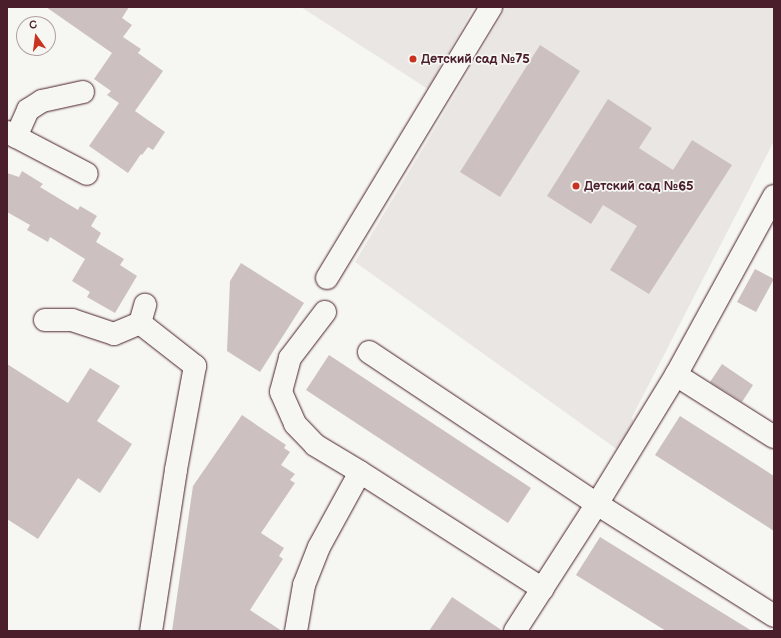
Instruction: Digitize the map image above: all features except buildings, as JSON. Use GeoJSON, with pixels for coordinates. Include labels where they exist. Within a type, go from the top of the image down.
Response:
{"type":"FeatureCollection","features":[{"type":"Feature","properties":{"kind":"lane"},"geometry":{"type":"LineString","coordinates":[[327,278],[491,7]]}},
{"type":"Feature","properties":{"kind":"lane"},"geometry":{"type":"LineString","coordinates":[[83,92],[42,101],[28,110],[12,135],[87,174]]}},
{"type":"Feature","properties":{"kind":"lane"},"geometry":{"type":"LineString","coordinates":[[515,631],[597,504],[676,376],[774,196]]}},
{"type":"Feature","properties":{"kind":"lane"},"geometry":{"type":"LineString","coordinates":[[325,312],[290,358],[281,392],[295,424],[315,444],[543,589]]}},
{"type":"Feature","properties":{"kind":"lane"},"geometry":{"type":"LineString","coordinates":[[45,320],[72,320],[114,334],[143,314],[195,366],[176,470],[151,631]]}},
{"type":"Feature","properties":{"kind":"lane"},"geometry":{"type":"LineString","coordinates":[[369,352],[597,504],[774,616]]}},
{"type":"Feature","properties":{"kind":"lane"},"geometry":{"type":"LineString","coordinates":[[676,376],[774,437]]}},
{"type":"Feature","properties":{"kind":"lane"},"geometry":{"type":"LineString","coordinates":[[296,631],[304,584],[319,547],[360,472]]}},
{"type":"Feature","properties":{"kind":"shaded area","name":"Детский сад №75"},"geometry":{"type":"Polygon","coordinates":[[[301,7],[474,7],[428,89],[301,7]]]}},
{"type":"Feature","properties":{"kind":"shaded area","name":"Детский сад №65"},"geometry":{"type":"Polygon","coordinates":[[[507,7],[774,7],[774,141],[632,417],[634,426],[618,450],[355,262],[507,7]]]}},
{"type":"Feature","properties":{"kind":"place","name":"Детский сад №75"},"geometry":{"type":"Point","coordinates":[413,59]}},
{"type":"Feature","properties":{"kind":"place","name":"Детский сад №65"},"geometry":{"type":"Point","coordinates":[576,186]}}]}
